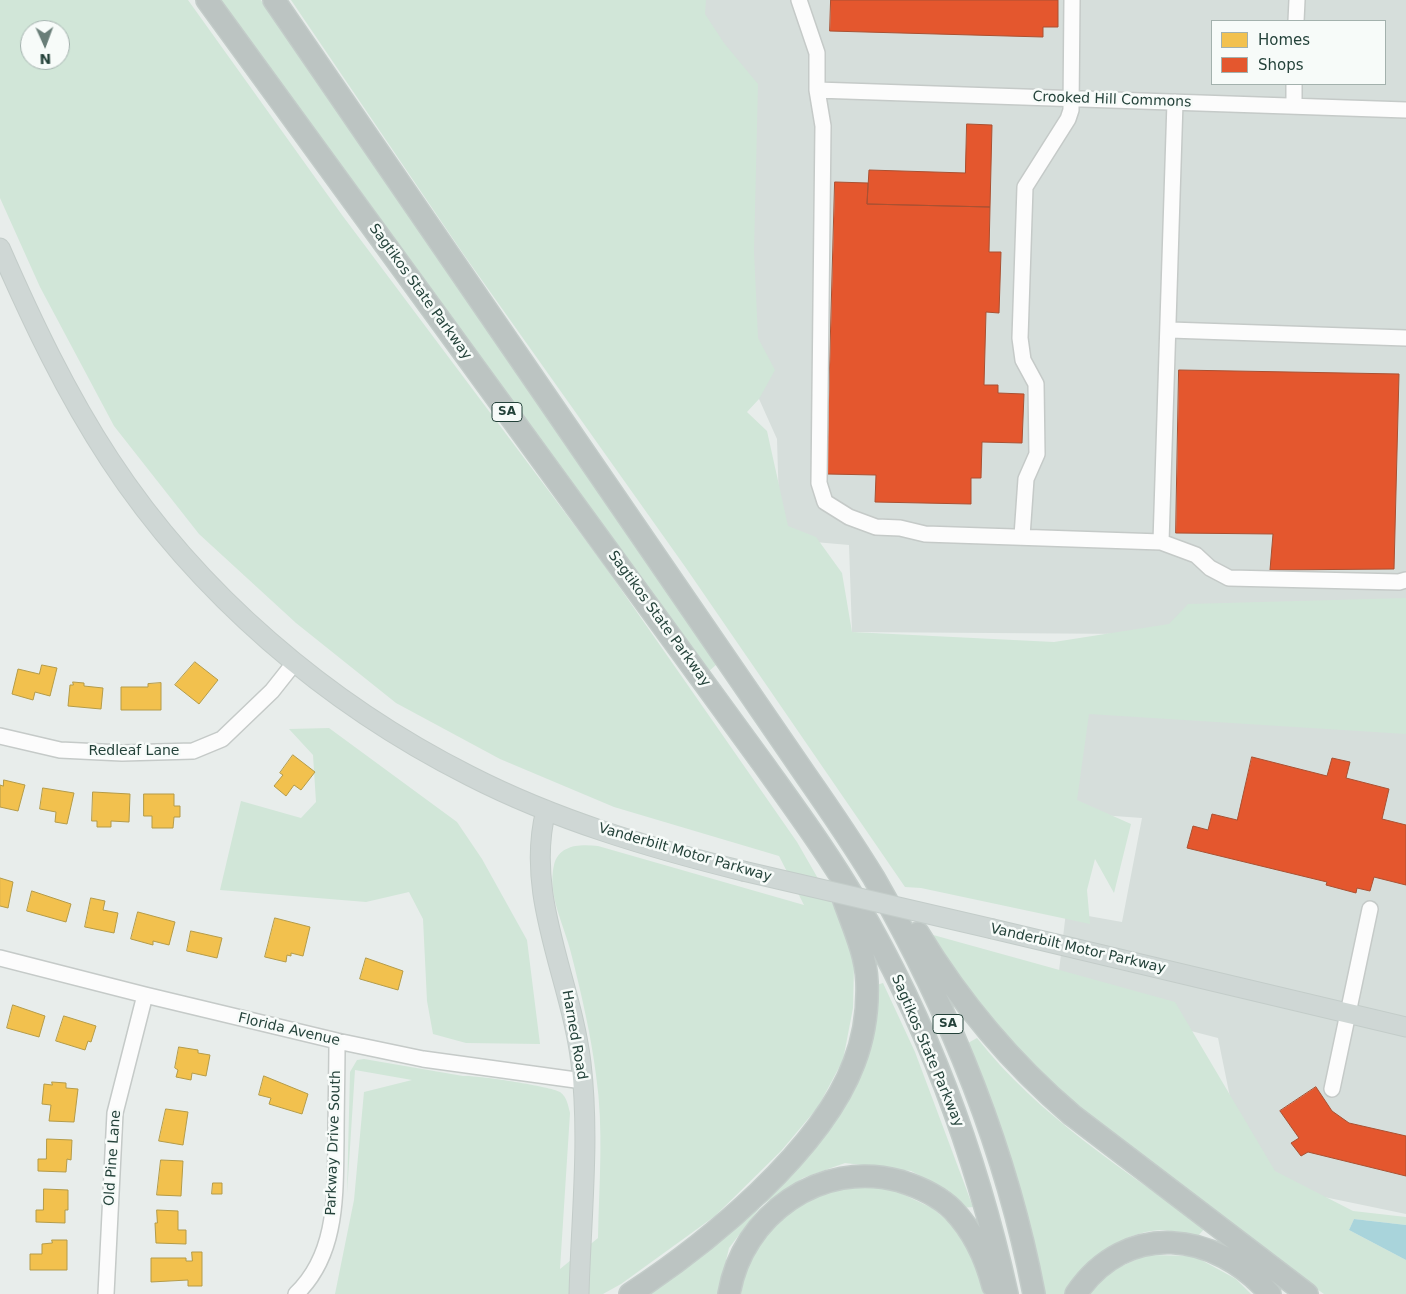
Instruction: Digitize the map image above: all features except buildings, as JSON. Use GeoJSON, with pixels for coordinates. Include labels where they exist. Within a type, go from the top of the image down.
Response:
{"type":"FeatureCollection","features":[{"type":"Feature","properties":{"kind":"highway"},"geometry":{"type":"LineString","coordinates":[[195,0],[250,60]]}},
{"type":"Feature","properties":{"kind":"highway","name":"Sagtikos State Parkway"},"geometry":{"type":"LineString","coordinates":[[207,0],[764,764],[828,856],[882,947],[935,1061],[975,1173],[1007,1294]]}},
{"type":"Feature","properties":{"kind":"highway","name":"Sagtikos State Parkway"},"geometry":{"type":"LineString","coordinates":[[274,0],[807,777],[873,877],[911,946],[969,1074],[1002,1168],[1020,1230],[1034,1294]]}},
{"type":"Feature","properties":{"kind":"highway"},"geometry":{"type":"LineString","coordinates":[[807,777],[861,836],[943,972],[980,1022],[1025,1073],[1072,1115],[1307,1294]]}},
{"type":"Feature","properties":{"kind":"highway"},"geometry":{"type":"LineString","coordinates":[[630,1294],[704,1241],[751,1199],[815,1130],[847,1080],[864,1029],[867,980],[865,963],[828,856]]}},
{"type":"Feature","properties":{"kind":"highway"},"geometry":{"type":"LineString","coordinates":[[729,1294],[732,1278],[745,1247],[752,1234],[771,1212],[786,1201],[817,1185],[835,1180],[871,1176],[890,1179],[924,1190],[952,1209],[980,1248],[995,1294]]}},
{"type":"Feature","properties":{"kind":"highway"},"geometry":{"type":"LineString","coordinates":[[1076,1294],[1091,1275],[1111,1258],[1135,1247],[1162,1242],[1190,1244],[1213,1252],[1236,1265],[1270,1294]]}},
{"type":"Feature","properties":{"kind":"main road","name":"Vanderbilt Motor Parkway"},"geometry":{"type":"LineString","coordinates":[[0,248],[61,378],[96,438],[130,488],[163,531],[202,576],[245,618],[295,662],[345,700],[417,747],[472,777],[546,810],[656,848],[743,871],[1406,1027]]}},
{"type":"Feature","properties":{"kind":"main road","name":"Harned Road"},"geometry":{"type":"LineString","coordinates":[[546,810],[540,850],[542,892],[572,1013],[583,1081],[579,1294]]}},
{"type":"Feature","properties":{"kind":"street"},"geometry":{"type":"LineString","coordinates":[[799,0],[817,52],[817,90],[823,126],[819,483],[825,502],[849,517],[876,527],[900,528],[925,534],[1162,542],[1196,554],[1210,568],[1229,578],[1399,582],[1406,580]]}},
{"type":"Feature","properties":{"kind":"street"},"geometry":{"type":"LineString","coordinates":[[1022,536],[1026,479],[1037,454],[1036,384],[1022,360],[1020,338],[1025,188],[1068,119],[1071,98],[1072,0]]}},
{"type":"Feature","properties":{"kind":"street"},"geometry":{"type":"LineString","coordinates":[[1296,20],[1297,0]]}},
{"type":"Feature","properties":{"kind":"street"},"geometry":{"type":"LineString","coordinates":[[1294,85],[1294,106]]}},
{"type":"Feature","properties":{"kind":"street","name":"Crooked Hill Commons"},"geometry":{"type":"LineString","coordinates":[[817,90],[1406,110]]}},
{"type":"Feature","properties":{"kind":"street"},"geometry":{"type":"LineString","coordinates":[[1162,542],[1170,330],[1175,102]]}},
{"type":"Feature","properties":{"kind":"street"},"geometry":{"type":"LineString","coordinates":[[1170,330],[1406,338]]}},
{"type":"Feature","properties":{"kind":"street","name":"Redleaf Lane"},"geometry":{"type":"LineString","coordinates":[[0,736],[60,750],[122,753],[193,751],[222,738],[272,691],[295,662]]}},
{"type":"Feature","properties":{"kind":"street"},"geometry":{"type":"LineString","coordinates":[[1332,1089],[1370,909]]}},
{"type":"Feature","properties":{"kind":"street","name":"Florida Avenue"},"geometry":{"type":"LineString","coordinates":[[0,958],[337,1041],[423,1059],[583,1081]]}},
{"type":"Feature","properties":{"kind":"street","name":"Old Pine Lane"},"geometry":{"type":"LineString","coordinates":[[106,1294],[115,1113],[145,995]]}},
{"type":"Feature","properties":{"kind":"street","name":"Parkway Drive South"},"geometry":{"type":"LineString","coordinates":[[296,1294],[307,1283],[325,1248],[334,1212],[337,1041]]}},
{"type":"Feature","properties":{"kind":"shaded area"},"geometry":{"type":"Polygon","coordinates":[[[687,0],[1406,0],[1406,636],[852,632],[849,545],[780,539],[777,439],[733,341],[687,0]]]}},
{"type":"Feature","properties":{"kind":"shaded area"},"geometry":{"type":"Polygon","coordinates":[[[1054,705],[1406,723],[1406,1214],[1247,1181],[1218,1038],[1056,996],[1066,912],[1122,922],[1142,818],[1058,812],[1054,705]]]}},
{"type":"Feature","properties":{"kind":"green space"},"geometry":{"type":"Polygon","coordinates":[[[0,0],[188,0],[342,215],[602,562],[797,842],[843,922],[854,966],[853,1008],[843,1060],[818,1107],[781,1151],[715,1216],[621,1284],[603,1294],[335,1294],[354,1200],[364,1092],[412,1080],[355,1070],[347,1194],[350,1072],[357,1060],[364,1059],[463,1076],[528,1084],[560,1092],[567,1101],[570,1113],[560,1269],[598,1238],[600,1116],[589,1029],[571,953],[554,898],[552,876],[557,858],[566,849],[572,847],[598,846],[804,905],[779,856],[614,807],[500,759],[396,703],[296,623],[199,534],[114,426],[40,287],[0,198],[0,0]]]}},
{"type":"Feature","properties":{"kind":"green space"},"geometry":{"type":"Polygon","coordinates":[[[217,0],[261,0],[717,664],[708,672],[363,195],[217,0]]]}},
{"type":"Feature","properties":{"kind":"green space"},"geometry":{"type":"Polygon","coordinates":[[[291,0],[706,0],[705,14],[724,43],[758,84],[754,251],[758,338],[775,370],[759,399],[747,412],[767,431],[788,526],[816,537],[842,573],[852,632],[1054,642],[1169,624],[1188,604],[1406,598],[1406,734],[1089,714],[1077,800],[1131,824],[1114,893],[1095,859],[1087,890],[1090,924],[921,888],[905,887],[686,568],[464,255],[291,0]]]}},
{"type":"Feature","properties":{"kind":"green space"},"geometry":{"type":"Polygon","coordinates":[[[329,728],[457,822],[482,859],[527,940],[540,1044],[466,1043],[433,1034],[427,1001],[423,919],[409,892],[366,902],[220,890],[241,801],[301,818],[316,802],[313,755],[289,729],[329,728]]]}},
{"type":"Feature","properties":{"kind":"green space"},"geometry":{"type":"Polygon","coordinates":[[[926,933],[1175,1002],[1275,1171],[1353,1211],[1406,1217],[1406,1225],[1354,1219],[1349,1230],[1406,1260],[1406,1294],[1324,1294],[1236,1232],[1030,1070],[926,933]]]}},
{"type":"Feature","properties":{"kind":"green space"},"geometry":{"type":"Polygon","coordinates":[[[883,983],[915,1052],[973,1207],[961,1208],[949,1191],[911,1171],[845,1163],[803,1178],[762,1205],[729,1248],[718,1294],[640,1294],[828,1126],[873,986],[883,983]]]}},
{"type":"Feature","properties":{"kind":"green space"},"geometry":{"type":"Polygon","coordinates":[[[977,1038],[1027,1093],[1055,1117],[1084,1141],[1205,1228],[1198,1236],[1160,1230],[1132,1236],[1104,1251],[1092,1260],[1064,1294],[1041,1294],[996,1120],[968,1043],[977,1038]]]}},
{"type":"Feature","properties":{"kind":"green space"},"geometry":{"type":"Polygon","coordinates":[[[853,1184],[894,1190],[932,1208],[959,1230],[985,1280],[987,1294],[741,1294],[748,1258],[771,1222],[809,1194],[853,1184]]]}},
{"type":"Feature","properties":{"kind":"green space"},"geometry":{"type":"Polygon","coordinates":[[[1146,1255],[1194,1256],[1236,1279],[1251,1294],[1086,1294],[1109,1272],[1146,1255]]]}},
{"type":"Feature","properties":{"kind":"water"},"geometry":{"type":"Polygon","coordinates":[[[1354,1219],[1406,1225],[1406,1260],[1349,1230],[1354,1219]]]}}]}
